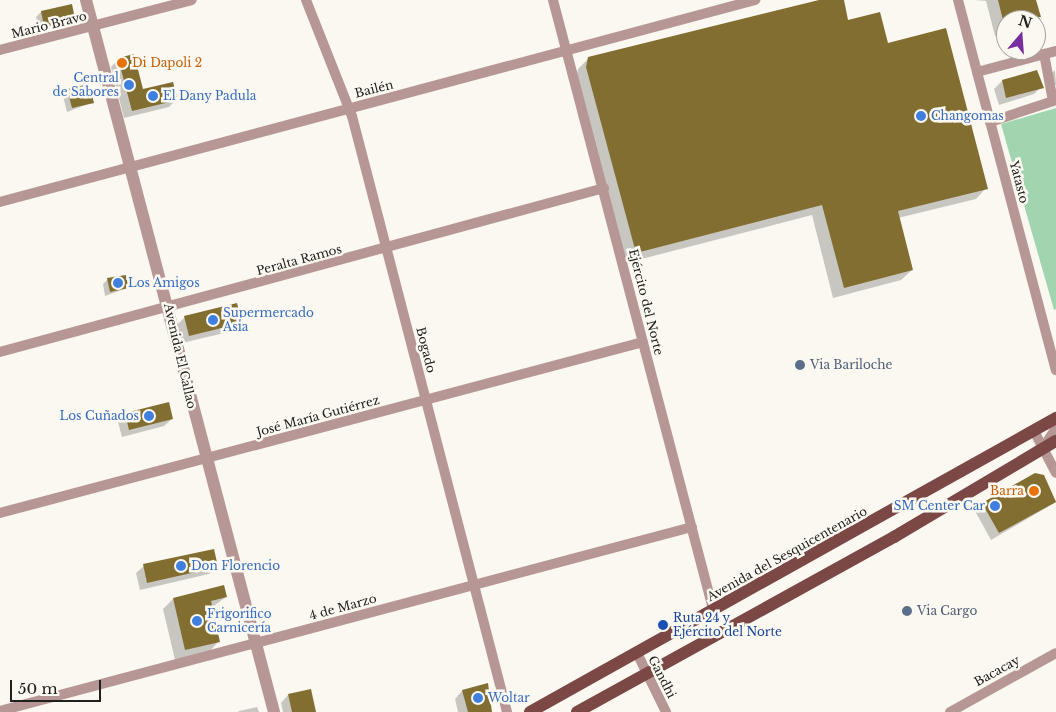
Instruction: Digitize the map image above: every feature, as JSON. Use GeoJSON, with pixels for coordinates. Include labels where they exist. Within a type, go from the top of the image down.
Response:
{"type":"FeatureCollection","features":[{"type":"Feature","properties":{"kind":"main road","name":"Avenida del Sesquicentenario"},"geometry":{"type":"LineString","coordinates":[[530,712],[1056,418]]}},
{"type":"Feature","properties":{"kind":"main road"},"geometry":{"type":"LineString","coordinates":[[577,712],[894,537],[1056,441]]}},
{"type":"Feature","properties":{"kind":"street","name":"Avenida El Callao"},"geometry":{"type":"LineString","coordinates":[[86,0],[169,308],[205,460],[274,712]]}},
{"type":"Feature","properties":{"kind":"street","name":"Mario Bravo"},"geometry":{"type":"LineString","coordinates":[[0,50],[192,0]]}},
{"type":"Feature","properties":{"kind":"street","name":"Bogado"},"geometry":{"type":"LineString","coordinates":[[306,0],[349,108],[507,712]]}},
{"type":"Feature","properties":{"kind":"street","name":"Ejército del Norte"},"geometry":{"type":"LineString","coordinates":[[554,0],[713,610]]}},
{"type":"Feature","properties":{"kind":"street","name":"Bailén"},"geometry":{"type":"LineString","coordinates":[[0,202],[349,108],[567,52],[755,0]]}},
{"type":"Feature","properties":{"kind":"street","name":"Yatasto"},"geometry":{"type":"LineString","coordinates":[[958,0],[1056,370]]}},
{"type":"Feature","properties":{"kind":"street"},"geometry":{"type":"LineString","coordinates":[[977,72],[1022,60]]}},
{"type":"Feature","properties":{"kind":"street"},"geometry":{"type":"LineString","coordinates":[[990,122],[1053,101],[1045,60]]}},
{"type":"Feature","properties":{"kind":"street","name":"Peralta Ramos"},"geometry":{"type":"LineString","coordinates":[[0,352],[169,308],[604,188]]}},
{"type":"Feature","properties":{"kind":"street","name":"José María Gutiérrez"},"geometry":{"type":"LineString","coordinates":[[0,513],[643,342]]}},
{"type":"Feature","properties":{"kind":"street"},"geometry":{"type":"LineString","coordinates":[[1042,449],[1056,428]]}},
{"type":"Feature","properties":{"kind":"street"},"geometry":{"type":"LineString","coordinates":[[1034,431],[1056,473]]}},
{"type":"Feature","properties":{"kind":"street","name":"4 de Marzo"},"geometry":{"type":"LineString","coordinates":[[1,710],[692,527]]}},
{"type":"Feature","properties":{"kind":"street","name":"Gandhi"},"geometry":{"type":"LineString","coordinates":[[637,653],[644,674],[666,712]]}},
{"type":"Feature","properties":{"kind":"street","name":"Bacacay"},"geometry":{"type":"LineString","coordinates":[[950,712],[1056,653]]}},
{"type":"Feature","properties":{"kind":"green space"},"geometry":{"type":"Polygon","coordinates":[[[1056,108],[1056,309],[1054,310],[1001,124],[1056,108]]]}},
{"type":"Feature","properties":{"kind":"building"},"geometry":{"type":"Polygon","coordinates":[[[819,0],[844,0],[848,20],[880,12],[888,43],[946,28],[988,189],[898,211],[913,270],[844,288],[822,205],[636,253],[586,67],[588,57],[819,0]]]}},
{"type":"Feature","properties":{"kind":"building"},"geometry":{"type":"Polygon","coordinates":[[[998,0],[1036,0],[1039,10],[1000,10],[998,0]]]}},
{"type":"Feature","properties":{"kind":"building"},"geometry":{"type":"Polygon","coordinates":[[[72,4],[74,14],[69,21],[44,27],[41,11],[72,4]]]}},
{"type":"Feature","properties":{"kind":"building"},"geometry":{"type":"Polygon","coordinates":[[[134,54],[143,89],[173,82],[178,100],[132,111],[118,58],[134,54]]]}},
{"type":"Feature","properties":{"kind":"building"},"geometry":{"type":"Polygon","coordinates":[[[1037,70],[1044,88],[1006,98],[1002,80],[1037,70]]]}},
{"type":"Feature","properties":{"kind":"building"},"geometry":{"type":"Polygon","coordinates":[[[89,84],[94,103],[72,108],[67,89],[89,84]]]}},
{"type":"Feature","properties":{"kind":"building","name":"Los Amigos"},"geometry":{"type":"Polygon","coordinates":[[[126,275],[129,288],[110,292],[107,278],[126,275]]]}},
{"type":"Feature","properties":{"kind":"building","name":"Supermercado Asia"},"geometry":{"type":"Polygon","coordinates":[[[237,303],[242,323],[189,336],[184,316],[237,303]]]}},
{"type":"Feature","properties":{"kind":"building","name":"Los Cuñados"},"geometry":{"type":"Polygon","coordinates":[[[169,402],[173,419],[129,430],[125,413],[169,402]]]}},
{"type":"Feature","properties":{"kind":"building"},"geometry":{"type":"Polygon","coordinates":[[[1035,473],[1044,475],[1056,502],[999,533],[982,503],[1035,473]]]}},
{"type":"Feature","properties":{"kind":"building","name":"Don Florencio"},"geometry":{"type":"Polygon","coordinates":[[[214,549],[218,567],[147,583],[143,564],[214,549]]]}},
{"type":"Feature","properties":{"kind":"building","name":"Frigorifico Carnicería"},"geometry":{"type":"Polygon","coordinates":[[[224,585],[227,597],[211,601],[220,642],[185,650],[173,598],[224,585]]]}},
{"type":"Feature","properties":{"kind":"building","name":"Woltar"},"geometry":{"type":"Polygon","coordinates":[[[488,683],[492,712],[468,712],[462,690],[488,683]]]}},
{"type":"Feature","properties":{"kind":"building"},"geometry":{"type":"Polygon","coordinates":[[[311,689],[316,712],[292,712],[288,694],[311,689]]]}},
{"type":"Feature","properties":{"kind":"place","name":"Di Dapoli 2"},"geometry":{"type":"Point","coordinates":[122,63]}},
{"type":"Feature","properties":{"kind":"place","name":"Central de Sabores"},"geometry":{"type":"Point","coordinates":[129,85]}},
{"type":"Feature","properties":{"kind":"place","name":"El Dany Padula"},"geometry":{"type":"Point","coordinates":[153,96]}},
{"type":"Feature","properties":{"kind":"place","name":"Changomas"},"geometry":{"type":"Point","coordinates":[921,116]}},
{"type":"Feature","properties":{"kind":"place","name":"Los Amigos"},"geometry":{"type":"Point","coordinates":[118,283]}},
{"type":"Feature","properties":{"kind":"place","name":"Supermercado Asia"},"geometry":{"type":"Point","coordinates":[213,320]}},
{"type":"Feature","properties":{"kind":"place","name":"Via Bariloche"},"geometry":{"type":"Point","coordinates":[800,365]}},
{"type":"Feature","properties":{"kind":"place","name":"Los Cuñados"},"geometry":{"type":"Point","coordinates":[149,416]}},
{"type":"Feature","properties":{"kind":"place","name":"Barra"},"geometry":{"type":"Point","coordinates":[1034,491]}},
{"type":"Feature","properties":{"kind":"place","name":"SM Center Car"},"geometry":{"type":"Point","coordinates":[995,506]}},
{"type":"Feature","properties":{"kind":"place","name":"Don Florencio"},"geometry":{"type":"Point","coordinates":[181,566]}},
{"type":"Feature","properties":{"kind":"place","name":"Via Cargo"},"geometry":{"type":"Point","coordinates":[907,611]}},
{"type":"Feature","properties":{"kind":"place","name":"Frigorifico Carnicería"},"geometry":{"type":"Point","coordinates":[197,621]}},
{"type":"Feature","properties":{"kind":"place","name":"Ruta 24 y Ejército del Norte"},"geometry":{"type":"Point","coordinates":[663,625]}},
{"type":"Feature","properties":{"kind":"place","name":"Woltar"},"geometry":{"type":"Point","coordinates":[478,698]}}]}
